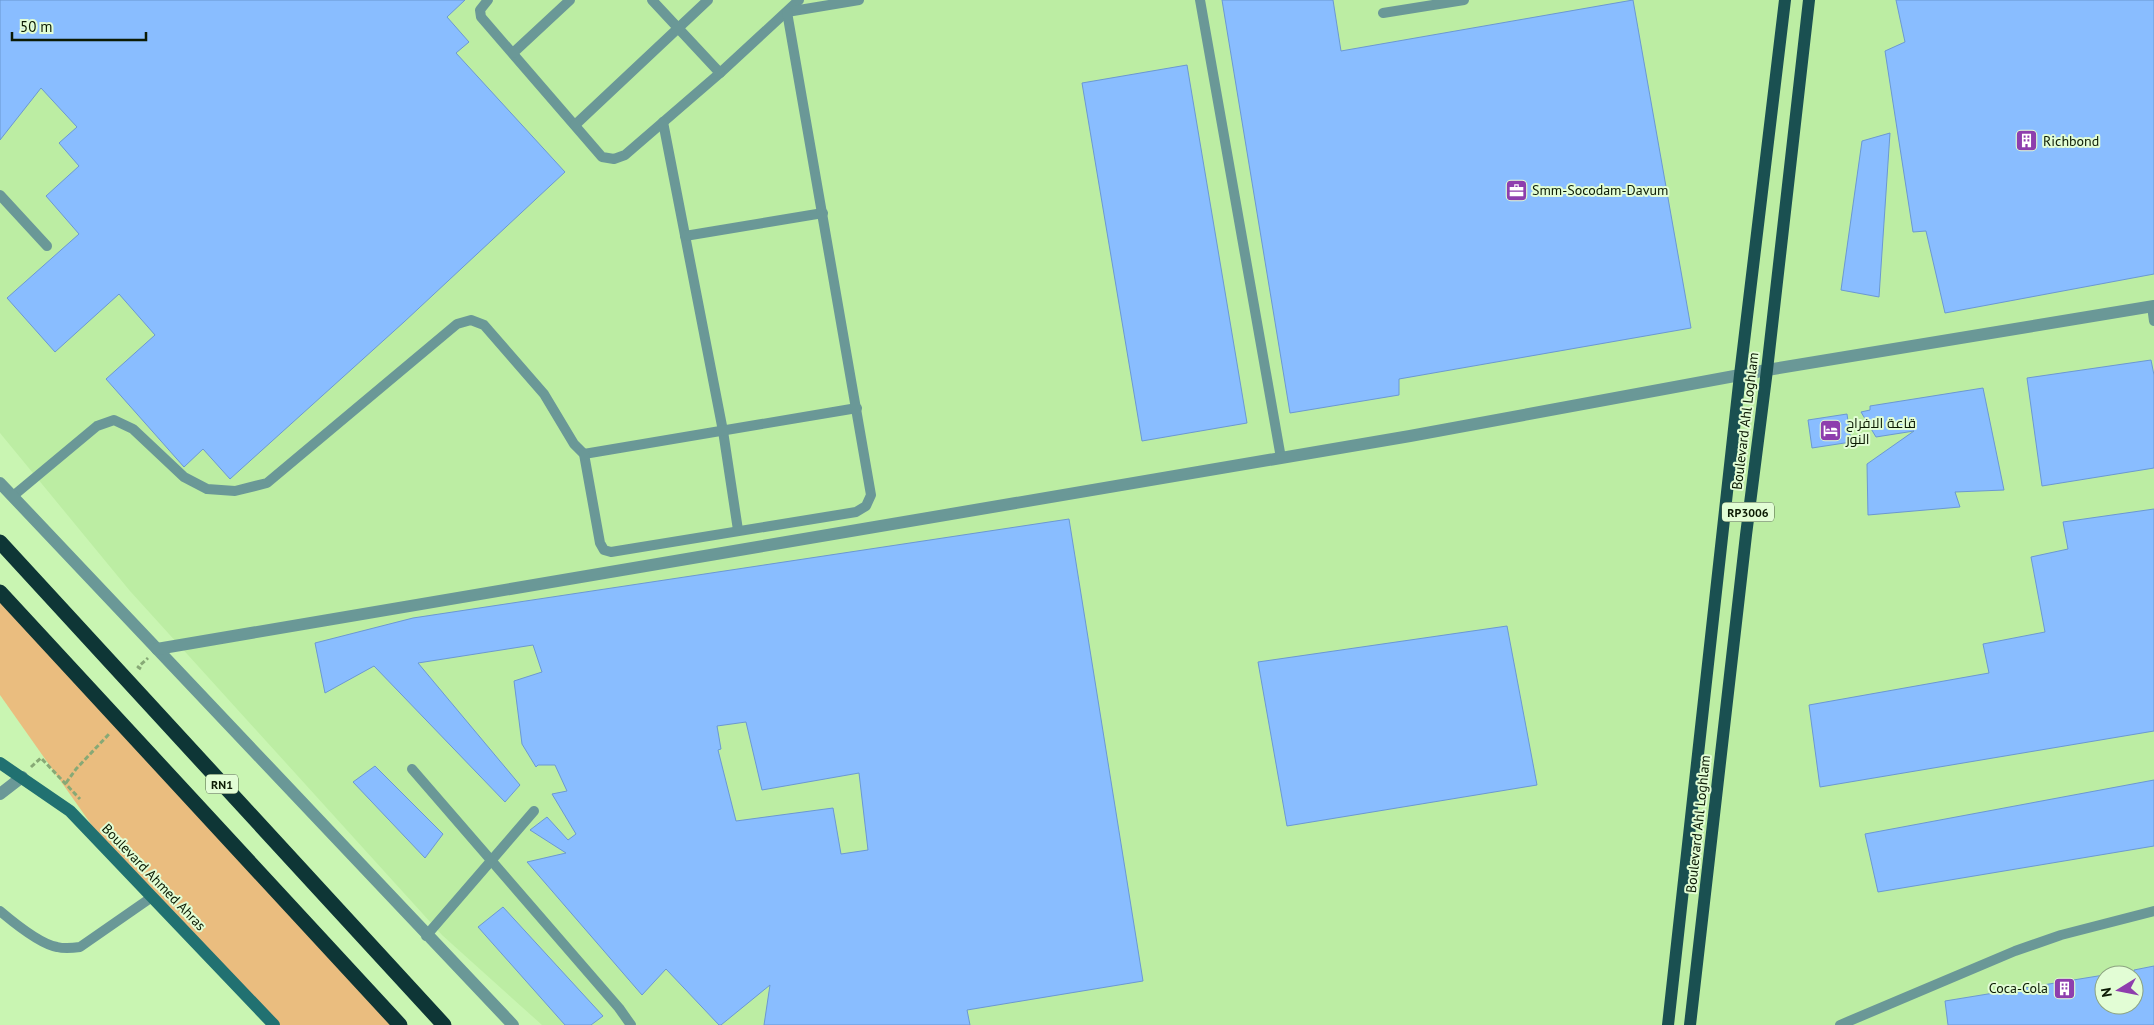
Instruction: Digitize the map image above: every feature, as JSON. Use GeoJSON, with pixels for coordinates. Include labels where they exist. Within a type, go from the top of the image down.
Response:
{"type":"FeatureCollection","features":[{"type":"Feature","properties":{"kind":"highway","name":"RN1"},"geometry":{"type":"LineString","coordinates":[[0,542],[444,1025]]}},
{"type":"Feature","properties":{"kind":"highway","name":"RN1"},"geometry":{"type":"LineString","coordinates":[[0,592],[400,1025]]}},
{"type":"Feature","properties":{"kind":"main road","name":"Boulevard Ahl Loghlam"},"geometry":{"type":"LineString","coordinates":[[1668,1025],[1740,375],[1785,0]]}},
{"type":"Feature","properties":{"kind":"main road","name":"Boulevard Ahl Loghlam"},"geometry":{"type":"LineString","coordinates":[[1690,1025],[1809,0]]}},
{"type":"Feature","properties":{"kind":"main road"},"geometry":{"type":"LineString","coordinates":[[1723,532],[1746,535]]}},
{"type":"Feature","properties":{"kind":"main road"},"geometry":{"type":"LineString","coordinates":[[1692,805],[1715,810]]}},
{"type":"Feature","properties":{"kind":"street"},"geometry":{"type":"LineString","coordinates":[[157,649],[1558,410],[1767,370],[2153,306]]}},
{"type":"Feature","properties":{"kind":"street"},"geometry":{"type":"LineString","coordinates":[[0,483],[426,936],[513,1025]]}},
{"type":"Feature","properties":{"kind":"street","name":"Boulevard Ahmed Ahras"},"geometry":{"type":"LineString","coordinates":[[0,763],[70,811],[274,1025]]}},
{"type":"Feature","properties":{"kind":"street"},"geometry":{"type":"LineString","coordinates":[[0,794],[22,777]]}},
{"type":"Feature","properties":{"kind":"lane"},"geometry":{"type":"LineString","coordinates":[[488,0],[480,10],[481,17],[602,157],[614,158],[625,155],[799,0]]}},
{"type":"Feature","properties":{"kind":"lane"},"geometry":{"type":"LineString","coordinates":[[513,53],[570,0]]}},
{"type":"Feature","properties":{"kind":"lane"},"geometry":{"type":"LineString","coordinates":[[652,0],[720,72]]}},
{"type":"Feature","properties":{"kind":"lane"},"geometry":{"type":"LineString","coordinates":[[575,126],[708,0]]}},
{"type":"Feature","properties":{"kind":"lane"},"geometry":{"type":"LineString","coordinates":[[787,12],[859,0]]}},
{"type":"Feature","properties":{"kind":"lane"},"geometry":{"type":"LineString","coordinates":[[1200,0],[1281,458]]}},
{"type":"Feature","properties":{"kind":"lane"},"geometry":{"type":"LineString","coordinates":[[1383,13],[1464,0]]}},
{"type":"Feature","properties":{"kind":"lane"},"geometry":{"type":"LineString","coordinates":[[13,496],[97,426],[114,420],[133,429],[184,477],[207,489],[235,491],[267,483],[457,324],[471,320],[484,325],[544,394],[574,444],[584,454],[600,543],[604,550],[611,552],[856,512],[866,506],[871,495],[787,12]]}},
{"type":"Feature","properties":{"kind":"lane"},"geometry":{"type":"LineString","coordinates":[[663,122],[723,431],[738,530]]}},
{"type":"Feature","properties":{"kind":"lane"},"geometry":{"type":"LineString","coordinates":[[0,195],[48,246]]}},
{"type":"Feature","properties":{"kind":"lane"},"geometry":{"type":"LineString","coordinates":[[685,236],[823,213]]}},
{"type":"Feature","properties":{"kind":"lane"},"geometry":{"type":"LineString","coordinates":[[2153,306],[2154,321]]}},
{"type":"Feature","properties":{"kind":"lane"},"geometry":{"type":"LineString","coordinates":[[584,454],[857,408]]}},
{"type":"Feature","properties":{"kind":"lane"},"geometry":{"type":"LineString","coordinates":[[412,769],[619,1008],[631,1025]]}},
{"type":"Feature","properties":{"kind":"lane"},"geometry":{"type":"LineString","coordinates":[[426,936],[534,811]]}},
{"type":"Feature","properties":{"kind":"lane"},"geometry":{"type":"LineString","coordinates":[[0,911],[17,926],[55,947],[69,949],[80,947],[152,897]]}},
{"type":"Feature","properties":{"kind":"lane"},"geometry":{"type":"LineString","coordinates":[[1840,1025],[1904,999],[1974,966],[2015,951],[2061,935],[2154,911]]}},
{"type":"Feature","properties":{"kind":"path"},"geometry":{"type":"LineString","coordinates":[[22,777],[41,758],[81,798],[70,811]]}},
{"type":"Feature","properties":{"kind":"path"},"geometry":{"type":"LineString","coordinates":[[66,783],[76,769]]}},
{"type":"Feature","properties":{"kind":"shaded area"},"geometry":{"type":"Polygon","coordinates":[[[0,0],[2154,0],[2154,1025],[542,1025],[442,935],[130,591],[0,433],[0,0]]]}},
{"type":"Feature","properties":{"kind":"shaded area"},"geometry":{"type":"Polygon","coordinates":[[[0,592],[400,1025],[278,1025],[98,834],[0,695],[0,592]]]}},
{"type":"Feature","properties":{"kind":"building"},"geometry":{"type":"Polygon","coordinates":[[[0,0],[465,0],[447,17],[469,42],[456,53],[565,172],[404,322],[230,479],[203,449],[184,467],[106,379],[155,335],[119,294],[55,352],[7,298],[79,234],[46,196],[79,166],[59,143],[77,127],[41,88],[0,140],[0,0]]]}},
{"type":"Feature","properties":{"kind":"building","name":"Smm-Socodam-Davum"},"geometry":{"type":"Polygon","coordinates":[[[1222,0],[1333,0],[1341,51],[1633,0],[1691,328],[1399,379],[1399,395],[1290,413],[1222,0]]]}},
{"type":"Feature","properties":{"kind":"building","name":"Richbond"},"geometry":{"type":"Polygon","coordinates":[[[1896,0],[2154,0],[2154,274],[1945,313],[1926,231],[1913,232],[1885,51],[1905,42],[1896,0]]]}},
{"type":"Feature","properties":{"kind":"building"},"geometry":{"type":"Polygon","coordinates":[[[1187,65],[1247,423],[1142,441],[1082,83],[1187,65]]]}},
{"type":"Feature","properties":{"kind":"building"},"geometry":{"type":"Polygon","coordinates":[[[1890,133],[1879,297],[1841,290],[1862,141],[1890,133]]]}},
{"type":"Feature","properties":{"kind":"building"},"geometry":{"type":"Polygon","coordinates":[[[2151,360],[2154,375],[2154,468],[2042,486],[2027,378],[2151,360]]]}},
{"type":"Feature","properties":{"kind":"building"},"geometry":{"type":"Polygon","coordinates":[[[1983,388],[2004,490],[1955,492],[1960,507],[1868,515],[1867,464],[1914,431],[1876,437],[1861,412],[1870,410],[1870,406],[1983,388]]]}},
{"type":"Feature","properties":{"kind":"building"},"geometry":{"type":"Polygon","coordinates":[[[1847,414],[1851,442],[1812,448],[1808,420],[1847,414]]]}},
{"type":"Feature","properties":{"kind":"building"},"geometry":{"type":"Polygon","coordinates":[[[2154,509],[2154,731],[1820,787],[1809,705],[1989,673],[1983,644],[2045,632],[2031,557],[2068,549],[2063,522],[2154,509]]]}},
{"type":"Feature","properties":{"kind":"building"},"geometry":{"type":"Polygon","coordinates":[[[1069,519],[1143,981],[967,1010],[970,1025],[764,1025],[770,985],[719,1025],[666,969],[642,995],[527,862],[566,853],[530,830],[547,817],[568,840],[576,834],[552,794],[567,791],[555,765],[538,765],[536,767],[522,744],[514,681],[542,672],[533,645],[418,663],[520,785],[505,802],[374,666],[325,693],[315,643],[413,618],[1069,519]],[[746,722],[717,726],[721,749],[718,750],[736,821],[833,808],[841,854],[868,850],[859,773],[762,790],[746,722]]]}},
{"type":"Feature","properties":{"kind":"building"},"geometry":{"type":"Polygon","coordinates":[[[1507,626],[1537,785],[1287,826],[1258,662],[1507,626]]]}},
{"type":"Feature","properties":{"kind":"building"},"geometry":{"type":"Polygon","coordinates":[[[375,766],[443,834],[425,858],[353,782],[375,766]]]}},
{"type":"Feature","properties":{"kind":"building"},"geometry":{"type":"Polygon","coordinates":[[[2154,780],[2154,846],[1878,892],[1865,834],[2154,780]]]}},
{"type":"Feature","properties":{"kind":"building"},"geometry":{"type":"Polygon","coordinates":[[[503,907],[603,1016],[591,1025],[565,1025],[478,927],[503,907]]]}},
{"type":"Feature","properties":{"kind":"building","name":"Coca-Cola"},"geometry":{"type":"Polygon","coordinates":[[[2154,966],[2154,1025],[1948,1025],[1945,1001],[2094,977],[2094,1015],[2144,1015],[2144,968],[2154,966]]]}},
{"type":"Feature","properties":{"kind":"place","name":"Richbond"},"geometry":{"type":"Point","coordinates":[2027,141]}},
{"type":"Feature","properties":{"kind":"place","name":"Smm-Socodam-Davum"},"geometry":{"type":"Point","coordinates":[1516,190]}},
{"type":"Feature","properties":{"kind":"place","name":"قاعة الافراح النور"},"geometry":{"type":"Point","coordinates":[1830,431]}},
{"type":"Feature","properties":{"kind":"place","name":"Coca-Cola"},"geometry":{"type":"Point","coordinates":[2064,988]}}]}
